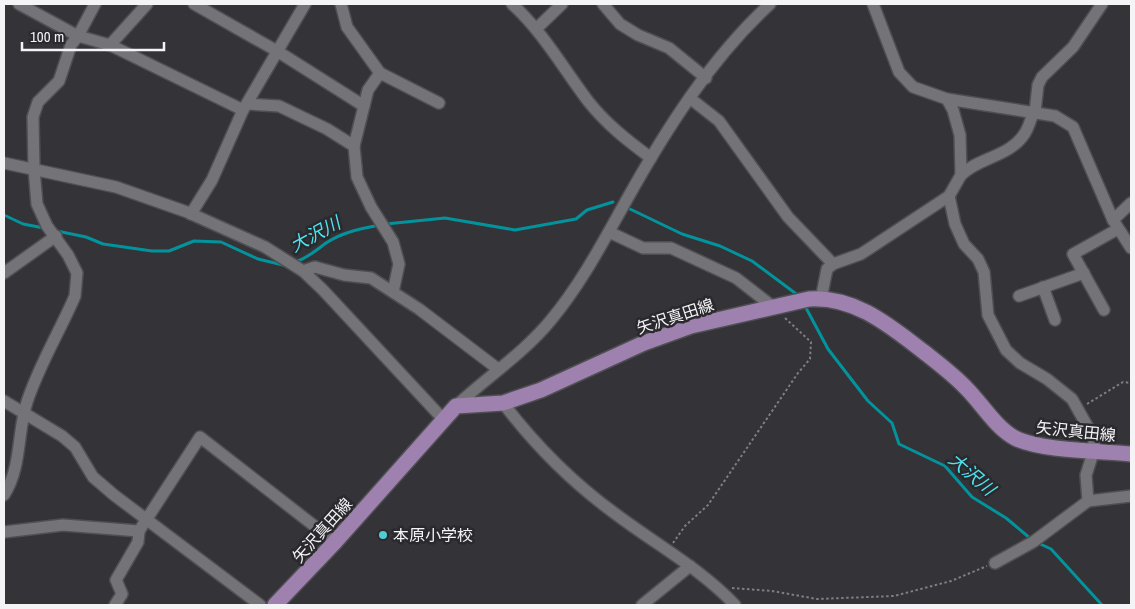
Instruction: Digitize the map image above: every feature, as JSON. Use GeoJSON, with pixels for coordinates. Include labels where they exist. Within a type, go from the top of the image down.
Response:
{"type":"FeatureCollection","features":[{"type":"Feature","properties":{"kind":"main road","name":"矢沢真田線"},"geometry":{"type":"LineString","coordinates":[[275,605],[336,542],[456,406],[503,403],[541,390],[644,343],[690,326],[772,306],[821,298],[858,308],[878,318],[955,376],[1013,437],[1031,445],[1131,454]]}},
{"type":"Feature","properties":{"kind":"street"},"geometry":{"type":"LineString","coordinates":[[18,4],[78,36],[110,45],[245,107],[278,106],[328,129],[354,146]]}},
{"type":"Feature","properties":{"kind":"street"},"geometry":{"type":"LineString","coordinates":[[4,495],[14,473],[24,412],[32,388],[75,296],[77,274],[68,255],[47,226],[37,204],[34,170],[34,116],[38,102],[58,81],[71,45],[95,4]]}},
{"type":"Feature","properties":{"kind":"street"},"geometry":{"type":"LineString","coordinates":[[110,45],[147,4]]}},
{"type":"Feature","properties":{"kind":"street"},"geometry":{"type":"LineString","coordinates":[[194,4],[277,51],[364,106]]}},
{"type":"Feature","properties":{"kind":"street"},"geometry":{"type":"LineString","coordinates":[[192,214],[212,180],[245,107],[305,4]]}},
{"type":"Feature","properties":{"kind":"street"},"geometry":{"type":"LineString","coordinates":[[341,4],[347,27],[361,50],[380,73],[439,103]]}},
{"type":"Feature","properties":{"kind":"street"},"geometry":{"type":"LineString","coordinates":[[512,4],[536,29],[600,114],[630,143],[651,158]]}},
{"type":"Feature","properties":{"kind":"street"},"geometry":{"type":"LineString","coordinates":[[536,29],[562,4]]}},
{"type":"Feature","properties":{"kind":"street"},"geometry":{"type":"LineString","coordinates":[[603,4],[620,24],[638,35],[669,48],[706,78]]}},
{"type":"Feature","properties":{"kind":"street"},"geometry":{"type":"LineString","coordinates":[[456,406],[525,347],[552,320],[609,232],[651,158],[691,99],[742,31],[768,4]]}},
{"type":"Feature","properties":{"kind":"street"},"geometry":{"type":"LineString","coordinates":[[874,4],[899,72],[912,87],[947,99],[1034,111],[1055,116],[1073,127],[1115,224],[1131,248]]}},
{"type":"Feature","properties":{"kind":"street"},"geometry":{"type":"LineString","coordinates":[[821,298],[824,274],[833,264],[861,254],[949,196],[961,175],[971,165],[1007,151],[1025,133],[1034,111],[1038,85],[1042,76],[1073,47],[1102,4]]}},
{"type":"Feature","properties":{"kind":"street"},"geometry":{"type":"LineString","coordinates":[[380,73],[368,90],[354,146],[358,178],[371,207],[393,242],[399,264],[393,292]]}},
{"type":"Feature","properties":{"kind":"street"},"geometry":{"type":"LineString","coordinates":[[691,99],[719,121],[788,217],[833,264]]}},
{"type":"Feature","properties":{"kind":"street"},"geometry":{"type":"LineString","coordinates":[[947,99],[953,110],[960,135],[961,175]]}},
{"type":"Feature","properties":{"kind":"street"},"geometry":{"type":"LineString","coordinates":[[4,163],[116,186],[192,214],[265,247],[302,271],[348,316],[443,419]]}},
{"type":"Feature","properties":{"kind":"street"},"geometry":{"type":"LineString","coordinates":[[949,196],[955,224],[961,237],[984,272],[988,315],[1006,350],[1020,363],[1047,379],[1072,399],[1094,438],[1094,450],[1086,475],[1088,501]]}},
{"type":"Feature","properties":{"kind":"street"},"geometry":{"type":"LineString","coordinates":[[1104,310],[1073,254],[1115,224],[1131,203]]}},
{"type":"Feature","properties":{"kind":"street"},"geometry":{"type":"LineString","coordinates":[[609,232],[643,248],[671,248],[736,278],[772,306]]}},
{"type":"Feature","properties":{"kind":"street"},"geometry":{"type":"LineString","coordinates":[[4,274],[56,236]]}},
{"type":"Feature","properties":{"kind":"street"},"geometry":{"type":"LineString","coordinates":[[302,271],[316,267],[344,275],[371,278],[498,369]]}},
{"type":"Feature","properties":{"kind":"street"},"geometry":{"type":"LineString","coordinates":[[1019,296],[1084,273]]}},
{"type":"Feature","properties":{"kind":"street"},"geometry":{"type":"LineString","coordinates":[[1043,287],[1055,320]]}},
{"type":"Feature","properties":{"kind":"street"},"geometry":{"type":"LineString","coordinates":[[4,401],[62,436],[74,447],[93,477],[143,526],[260,605]]}},
{"type":"Feature","properties":{"kind":"street"},"geometry":{"type":"LineString","coordinates":[[503,403],[521,426],[590,495],[718,587],[735,605]]}},
{"type":"Feature","properties":{"kind":"street"},"geometry":{"type":"LineString","coordinates":[[115,605],[122,594],[116,580],[138,542],[143,526],[200,437],[336,542]]}},
{"type":"Feature","properties":{"kind":"street"},"geometry":{"type":"LineString","coordinates":[[995,563],[1034,541],[1088,501],[1131,496]]}},
{"type":"Feature","properties":{"kind":"street"},"geometry":{"type":"LineString","coordinates":[[4,532],[63,524],[143,526]]}},
{"type":"Feature","properties":{"kind":"street"},"geometry":{"type":"LineString","coordinates":[[642,605],[690,566]]}},
{"type":"Feature","properties":{"kind":"path"},"geometry":{"type":"LineString","coordinates":[[668,551],[685,526],[708,505],[798,373],[810,359],[811,342],[772,306]]}},
{"type":"Feature","properties":{"kind":"path"},"geometry":{"type":"LineString","coordinates":[[1078,409],[1123,382],[1131,383]]}},
{"type":"Feature","properties":{"kind":"path"},"geometry":{"type":"LineString","coordinates":[[718,587],[772,591],[817,599],[894,596],[951,581],[995,563]]}},
{"type":"Feature","properties":{"kind":"waterway","name":"大沢川"},"geometry":{"type":"LineString","coordinates":[[386,224],[445,218],[515,230],[576,219],[587,210],[613,202]]}},
{"type":"Feature","properties":{"kind":"waterway","name":"大沢川"},"geometry":{"type":"LineString","coordinates":[[630,209],[682,234],[720,246],[752,261],[799,296]]}},
{"type":"Feature","properties":{"kind":"waterway","name":"大沢川"},"geometry":{"type":"LineString","coordinates":[[4,215],[23,224],[44,228]]}},
{"type":"Feature","properties":{"kind":"waterway","name":"大沢川"},"geometry":{"type":"LineString","coordinates":[[295,262],[339,236],[380,225]]}},
{"type":"Feature","properties":{"kind":"waterway","name":"大沢川"},"geometry":{"type":"LineString","coordinates":[[57,231],[86,237],[103,244],[152,251],[169,251],[194,241],[221,242],[258,259],[283,265],[287,264]]}},
{"type":"Feature","properties":{"kind":"waterway","name":"大沢川"},"geometry":{"type":"LineString","coordinates":[[805,306],[828,349],[868,401],[892,423],[899,444],[945,466],[972,497],[1006,518],[1031,539]]}},
{"type":"Feature","properties":{"kind":"waterway","name":"大沢川"},"geometry":{"type":"LineString","coordinates":[[1036,542],[1051,549],[1102,605]]}},
{"type":"Feature","properties":{"kind":"place","name":"本原小学校"},"geometry":{"type":"Point","coordinates":[383,535]}}]}
